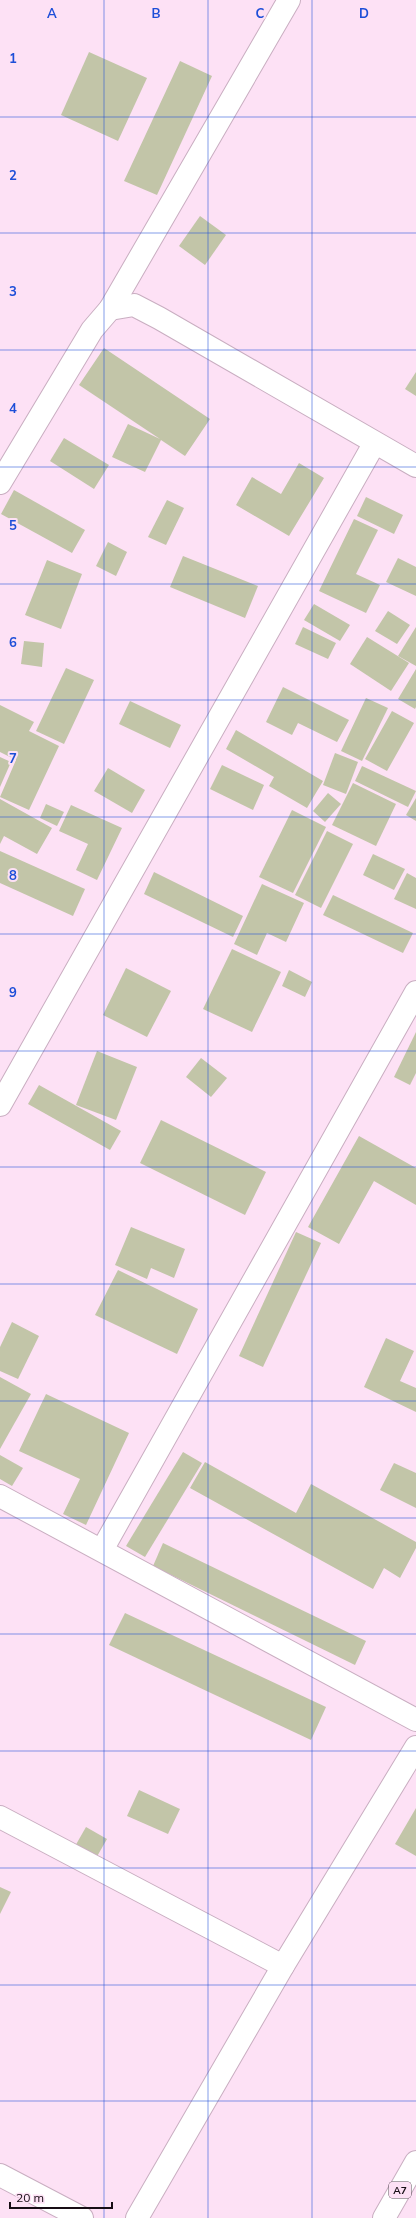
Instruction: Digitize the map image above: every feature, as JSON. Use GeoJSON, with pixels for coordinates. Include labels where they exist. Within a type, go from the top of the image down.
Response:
{"type":"FeatureCollection","features":[{"type":"Feature","properties":{"kind":"main road"},"geometry":{"type":"LineString","coordinates":[[0,483],[92,330],[110,310],[289,0]]}},
{"type":"Feature","properties":{"kind":"main road"},"geometry":{"type":"LineString","coordinates":[[110,310],[134,306],[159,318],[374,444],[416,466]]}},
{"type":"Feature","properties":{"kind":"main road"},"geometry":{"type":"LineString","coordinates":[[0,1105],[374,444]]}},
{"type":"Feature","properties":{"kind":"main road"},"geometry":{"type":"LineString","coordinates":[[102,1550],[416,992]]}},
{"type":"Feature","properties":{"kind":"main road"},"geometry":{"type":"LineString","coordinates":[[0,1496],[416,1720]]}},
{"type":"Feature","properties":{"kind":"main road"},"geometry":{"type":"LineString","coordinates":[[137,2218],[283,1966],[416,1747]]}},
{"type":"Feature","properties":{"kind":"main road"},"geometry":{"type":"LineString","coordinates":[[0,1817],[283,1966]]}},
{"type":"Feature","properties":{"kind":"main road","name":"A7"},"geometry":{"type":"LineString","coordinates":[[384,2218],[416,2162]]}},
{"type":"Feature","properties":{"kind":"main road"},"geometry":{"type":"LineString","coordinates":[[0,2175],[82,2218]]}},
{"type":"Feature","properties":{"kind":"building"},"geometry":{"type":"Polygon","coordinates":[[[89,52],[147,78],[118,141],[61,115],[89,52]]]}},
{"type":"Feature","properties":{"kind":"building"},"geometry":{"type":"Polygon","coordinates":[[[180,61],[212,76],[157,195],[124,181],[180,61]]]}},
{"type":"Feature","properties":{"kind":"building"},"geometry":{"type":"Polygon","coordinates":[[[200,216],[226,235],[205,265],[179,246],[200,216]]]}},
{"type":"Feature","properties":{"kind":"building"},"geometry":{"type":"Polygon","coordinates":[[[104,348],[210,419],[185,456],[161,440],[145,472],[112,457],[128,424],[160,439],[79,385],[104,348]]]}},
{"type":"Feature","properties":{"kind":"building"},"geometry":{"type":"Polygon","coordinates":[[[416,372],[416,396],[405,389],[416,372]]]}},
{"type":"Feature","properties":{"kind":"building"},"geometry":{"type":"Polygon","coordinates":[[[64,438],[109,465],[94,489],[50,461],[64,438]]]}},
{"type":"Feature","properties":{"kind":"building"},"geometry":{"type":"Polygon","coordinates":[[[299,463],[324,478],[289,536],[236,505],[252,477],[281,494],[299,463]]]}},
{"type":"Feature","properties":{"kind":"building"},"geometry":{"type":"Polygon","coordinates":[[[14,490],[85,530],[72,553],[1,514],[14,490]]]}},
{"type":"Feature","properties":{"kind":"building"},"geometry":{"type":"Polygon","coordinates":[[[366,497],[403,515],[394,534],[357,516],[366,497]]]}},
{"type":"Feature","properties":{"kind":"building"},"geometry":{"type":"Polygon","coordinates":[[[167,500],[184,508],[166,545],[148,537],[167,500]]]}},
{"type":"Feature","properties":{"kind":"building"},"geometry":{"type":"Polygon","coordinates":[[[354,519],[378,530],[356,574],[380,585],[366,613],[319,591],[354,519]]]}},
{"type":"Feature","properties":{"kind":"building"},"geometry":{"type":"Polygon","coordinates":[[[108,542],[127,552],[116,576],[96,566],[108,542]]]}},
{"type":"Feature","properties":{"kind":"building"},"geometry":{"type":"Polygon","coordinates":[[[183,556],[258,586],[245,618],[170,587],[183,556]]]}},
{"type":"Feature","properties":{"kind":"building"},"geometry":{"type":"Polygon","coordinates":[[[398,558],[416,567],[416,596],[386,582],[398,558]]]}},
{"type":"Feature","properties":{"kind":"building"},"geometry":{"type":"Polygon","coordinates":[[[47,560],[82,574],[61,629],[25,615],[47,560]]]}},
{"type":"Feature","properties":{"kind":"building"},"geometry":{"type":"Polygon","coordinates":[[[314,604],[350,625],[340,641],[304,620],[314,604]]]}},
{"type":"Feature","properties":{"kind":"building"},"geometry":{"type":"Polygon","coordinates":[[[388,611],[410,625],[397,644],[375,631],[388,611]]]}},
{"type":"Feature","properties":{"kind":"building"},"geometry":{"type":"Polygon","coordinates":[[[303,627],[336,643],[328,659],[295,644],[303,627]]]}},
{"type":"Feature","properties":{"kind":"building"},"geometry":{"type":"Polygon","coordinates":[[[416,627],[416,666],[398,656],[416,627]]]}},
{"type":"Feature","properties":{"kind":"building"},"geometry":{"type":"Polygon","coordinates":[[[367,637],[409,663],[391,691],[350,664],[367,637]]]}},
{"type":"Feature","properties":{"kind":"building"},"geometry":{"type":"Polygon","coordinates":[[[24,641],[44,643],[42,667],[21,664],[24,641]]]}},
{"type":"Feature","properties":{"kind":"building"},"geometry":{"type":"Polygon","coordinates":[[[66,668],[94,680],[64,744],[36,731],[66,668]]]}},
{"type":"Feature","properties":{"kind":"building"},"geometry":{"type":"Polygon","coordinates":[[[416,669],[416,707],[415,709],[398,699],[416,669]]]}},
{"type":"Feature","properties":{"kind":"building"},"geometry":{"type":"Polygon","coordinates":[[[283,687],[349,720],[337,742],[298,723],[292,735],[266,722],[283,687]]]}},
{"type":"Feature","properties":{"kind":"building"},"geometry":{"type":"Polygon","coordinates":[[[366,698],[388,708],[362,761],[341,751],[366,698]]]}},
{"type":"Feature","properties":{"kind":"building"},"geometry":{"type":"Polygon","coordinates":[[[130,701],[181,725],[170,748],[119,724],[130,701]]]}},
{"type":"Feature","properties":{"kind":"building"},"geometry":{"type":"Polygon","coordinates":[[[0,705],[34,722],[29,731],[59,746],[29,810],[0,797],[16,760],[0,752],[0,705]]]}},
{"type":"Feature","properties":{"kind":"building"},"geometry":{"type":"Polygon","coordinates":[[[392,711],[414,723],[387,771],[365,759],[392,711]]]}},
{"type":"Feature","properties":{"kind":"building"},"geometry":{"type":"Polygon","coordinates":[[[236,730],[323,781],[307,808],[269,786],[274,777],[226,749],[236,730]]]}},
{"type":"Feature","properties":{"kind":"building"},"geometry":{"type":"Polygon","coordinates":[[[335,753],[358,762],[346,794],[323,785],[335,753]]]}},
{"type":"Feature","properties":{"kind":"building"},"geometry":{"type":"Polygon","coordinates":[[[0,757],[11,762],[0,787],[0,757]]]}},
{"type":"Feature","properties":{"kind":"building"},"geometry":{"type":"Polygon","coordinates":[[[222,765],[264,785],[253,810],[210,789],[222,765]]]}},
{"type":"Feature","properties":{"kind":"building"},"geometry":{"type":"Polygon","coordinates":[[[362,766],[416,791],[408,807],[355,781],[362,766]]]}},
{"type":"Feature","properties":{"kind":"building"},"geometry":{"type":"Polygon","coordinates":[[[108,768],[145,790],[132,813],[94,791],[108,768]]]}},
{"type":"Feature","properties":{"kind":"building"},"geometry":{"type":"Polygon","coordinates":[[[353,783],[396,804],[376,846],[332,825],[353,783]]]}},
{"type":"Feature","properties":{"kind":"building"},"geometry":{"type":"Polygon","coordinates":[[[328,793],[341,804],[325,822],[313,811],[328,793]]]}},
{"type":"Feature","properties":{"kind":"building"},"geometry":{"type":"Polygon","coordinates":[[[416,798],[416,821],[406,815],[416,798]]]}},
{"type":"Feature","properties":{"kind":"building"},"geometry":{"type":"Polygon","coordinates":[[[0,799],[52,828],[37,854],[4,836],[0,844],[0,799]]]}},
{"type":"Feature","properties":{"kind":"building"},"geometry":{"type":"Polygon","coordinates":[[[46,804],[64,812],[57,826],[40,818],[46,804]]]}},
{"type":"Feature","properties":{"kind":"building"},"geometry":{"type":"Polygon","coordinates":[[[71,805],[122,828],[97,880],[76,870],[88,844],[59,831],[71,805]]]}},
{"type":"Feature","properties":{"kind":"building"},"geometry":{"type":"Polygon","coordinates":[[[292,810],[326,827],[293,893],[259,877],[292,810]]]}},
{"type":"Feature","properties":{"kind":"building"},"geometry":{"type":"Polygon","coordinates":[[[327,831],[353,844],[321,908],[295,895],[327,831]]]}},
{"type":"Feature","properties":{"kind":"building"},"geometry":{"type":"Polygon","coordinates":[[[0,851],[85,889],[73,916],[0,883],[0,851]]]}},
{"type":"Feature","properties":{"kind":"building"},"geometry":{"type":"Polygon","coordinates":[[[373,854],[405,869],[394,890],[363,875],[373,854]]]}},
{"type":"Feature","properties":{"kind":"building"},"geometry":{"type":"Polygon","coordinates":[[[154,872],[243,916],[233,937],[144,894],[154,872]]]}},
{"type":"Feature","properties":{"kind":"building"},"geometry":{"type":"Polygon","coordinates":[[[407,873],[416,878],[416,909],[394,899],[407,873]]]}},
{"type":"Feature","properties":{"kind":"building"},"geometry":{"type":"Polygon","coordinates":[[[262,884],[304,903],[286,942],[267,933],[257,955],[234,944],[262,884]]]}},
{"type":"Feature","properties":{"kind":"building"},"geometry":{"type":"Polygon","coordinates":[[[333,895],[413,933],[403,953],[323,915],[333,895]]]}},
{"type":"Feature","properties":{"kind":"building"},"geometry":{"type":"Polygon","coordinates":[[[232,949],[281,972],[252,1032],[203,1009],[232,949]]]}},
{"type":"Feature","properties":{"kind":"building"},"geometry":{"type":"Polygon","coordinates":[[[126,968],[171,991],[147,1037],[103,1015],[126,968]]]}},
{"type":"Feature","properties":{"kind":"building"},"geometry":{"type":"Polygon","coordinates":[[[289,970],[312,982],[305,997],[282,986],[289,970]]]}},
{"type":"Feature","properties":{"kind":"building"},"geometry":{"type":"Polygon","coordinates":[[[416,1032],[416,1073],[410,1085],[394,1077],[416,1032]]]}},
{"type":"Feature","properties":{"kind":"building"},"geometry":{"type":"Polygon","coordinates":[[[97,1051],[137,1067],[116,1120],[76,1105],[97,1051]]]}},
{"type":"Feature","properties":{"kind":"building"},"geometry":{"type":"Polygon","coordinates":[[[201,1058],[227,1078],[211,1097],[186,1077],[201,1058]]]}},
{"type":"Feature","properties":{"kind":"building"},"geometry":{"type":"Polygon","coordinates":[[[39,1085],[121,1131],[110,1150],[28,1104],[39,1085]]]}},
{"type":"Feature","properties":{"kind":"building"},"geometry":{"type":"Polygon","coordinates":[[[161,1120],[266,1172],[245,1215],[140,1163],[161,1120]]]}},
{"type":"Feature","properties":{"kind":"building"},"geometry":{"type":"Polygon","coordinates":[[[359,1136],[416,1168],[416,1205],[374,1181],[339,1244],[308,1227],[359,1136]]]}},
{"type":"Feature","properties":{"kind":"building"},"geometry":{"type":"Polygon","coordinates":[[[131,1227],[185,1249],[174,1278],[151,1268],[147,1279],[115,1265],[131,1227]]]}},
{"type":"Feature","properties":{"kind":"building"},"geometry":{"type":"Polygon","coordinates":[[[296,1232],[321,1243],[263,1367],[239,1356],[296,1232]]]}},
{"type":"Feature","properties":{"kind":"building"},"geometry":{"type":"Polygon","coordinates":[[[118,1270],[198,1309],[177,1354],[95,1315],[118,1270]]]}},
{"type":"Feature","properties":{"kind":"building"},"geometry":{"type":"Polygon","coordinates":[[[12,1322],[39,1336],[18,1379],[0,1371],[0,1347],[12,1322]]]}},
{"type":"Feature","properties":{"kind":"building"},"geometry":{"type":"Polygon","coordinates":[[[386,1338],[414,1351],[400,1381],[416,1388],[416,1412],[364,1387],[386,1338]]]}},
{"type":"Feature","properties":{"kind":"building"},"geometry":{"type":"Polygon","coordinates":[[[0,1377],[31,1394],[0,1449],[0,1377]]]}},
{"type":"Feature","properties":{"kind":"building"},"geometry":{"type":"Polygon","coordinates":[[[46,1394],[129,1433],[86,1525],[63,1514],[80,1479],[19,1451],[46,1394]]]}},
{"type":"Feature","properties":{"kind":"building"},"geometry":{"type":"Polygon","coordinates":[[[183,1452],[202,1463],[145,1557],[126,1546],[183,1452]]]}},
{"type":"Feature","properties":{"kind":"building"},"geometry":{"type":"Polygon","coordinates":[[[0,1455],[23,1468],[12,1486],[0,1479],[0,1455]]]}},
{"type":"Feature","properties":{"kind":"building"},"geometry":{"type":"Polygon","coordinates":[[[205,1462],[296,1513],[311,1484],[416,1542],[416,1548],[400,1578],[384,1568],[373,1589],[190,1488],[205,1462]]]}},
{"type":"Feature","properties":{"kind":"building"},"geometry":{"type":"Polygon","coordinates":[[[394,1463],[416,1473],[416,1508],[380,1490],[394,1463]]]}},
{"type":"Feature","properties":{"kind":"building"},"geometry":{"type":"Polygon","coordinates":[[[163,1543],[366,1641],[355,1665],[153,1566],[163,1543]]]}},
{"type":"Feature","properties":{"kind":"building"},"geometry":{"type":"Polygon","coordinates":[[[125,1613],[326,1707],[311,1740],[109,1645],[125,1613]]]}},
{"type":"Feature","properties":{"kind":"building"},"geometry":{"type":"Polygon","coordinates":[[[139,1790],[180,1809],[168,1834],[127,1816],[139,1790]]]}},
{"type":"Feature","properties":{"kind":"building"},"geometry":{"type":"Polygon","coordinates":[[[416,1808],[416,1856],[395,1844],[416,1808]]]}},
{"type":"Feature","properties":{"kind":"building"},"geometry":{"type":"Polygon","coordinates":[[[86,1827],[107,1839],[95,1860],[74,1848],[86,1827]]]}},
{"type":"Feature","properties":{"kind":"building"},"geometry":{"type":"Polygon","coordinates":[[[0,1887],[11,1892],[0,1914],[0,1887]]]}}]}
